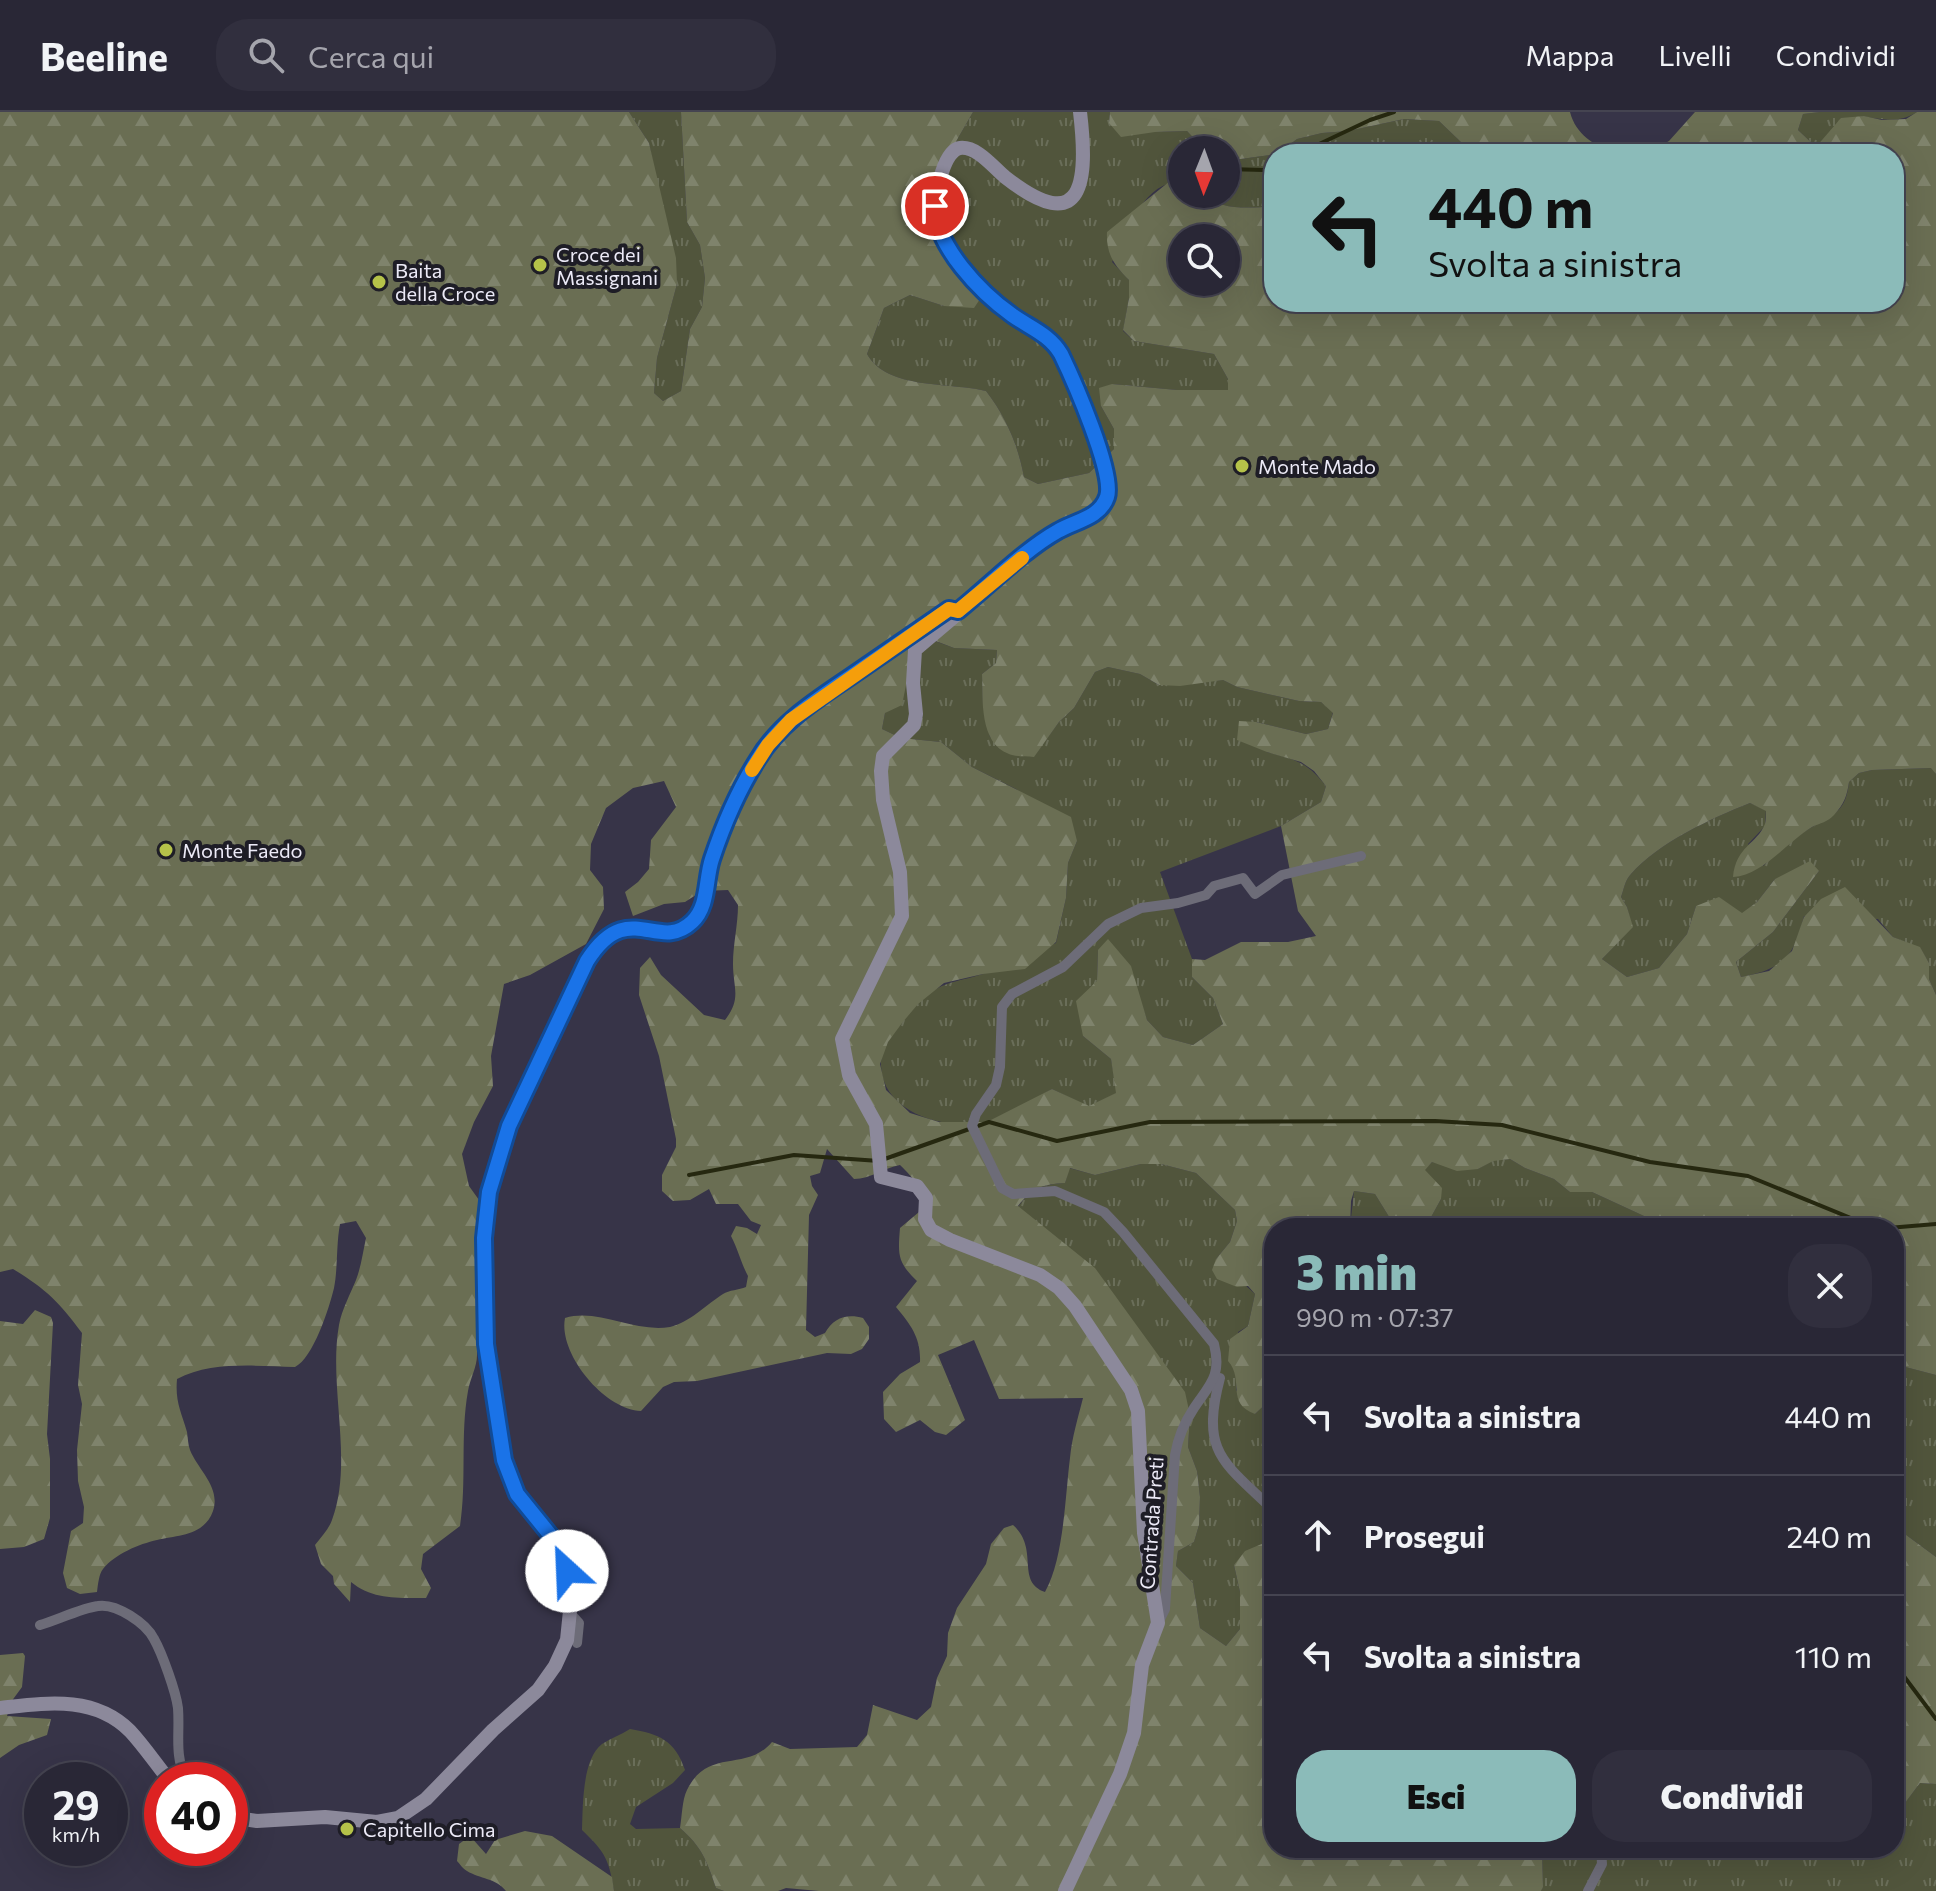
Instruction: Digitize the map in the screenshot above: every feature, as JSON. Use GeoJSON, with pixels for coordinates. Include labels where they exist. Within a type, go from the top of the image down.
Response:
{"type":"FeatureCollection","features":[{"type":"Feature","properties":{"kind":"street"},"geometry":{"type":"LineString","coordinates":[[1080,112],[1081,180],[1078,191],[1069,201],[1061,204],[1044,199],[1016,184],[978,154],[963,148],[955,149],[949,155],[938,188],[936,222],[948,248],[993,300],[1047,337],[1061,354],[1104,462],[1109,484],[1107,498],[1096,513],[1047,538],[915,650],[914,725],[883,756],[883,800],[900,872],[902,916],[842,1039],[849,1075],[876,1124],[881,1177],[917,1186],[926,1198],[925,1219],[931,1230],[1040,1275],[1059,1288],[1075,1306],[1131,1390],[1138,1411],[1144,1533],[1158,1623]]}},
{"type":"Feature","properties":{"kind":"street"},"geometry":{"type":"LineString","coordinates":[[248,1820],[325,1817],[377,1822],[405,1814],[426,1799],[493,1730],[538,1690],[561,1654],[570,1629],[571,1614],[564,1559],[551,1536],[517,1494],[508,1472],[500,1442],[486,1344],[486,1215],[494,1172],[509,1126],[587,961],[601,941],[616,931],[630,928],[674,931],[688,926],[697,917],[704,904],[707,877],[720,838],[757,759],[768,745],[791,720],[820,698],[949,609],[958,611]]}},
{"type":"Feature","properties":{"kind":"street"},"geometry":{"type":"LineString","coordinates":[[1264,1501],[1222,1461],[1212,1435],[1212,1407],[1222,1370],[1214,1344],[1104,1212],[1055,1191],[1013,1194],[1002,1188],[974,1130],[976,1114],[996,1085],[1000,1067],[1002,1007],[1012,994],[1063,967],[1108,924],[1141,908],[1206,895],[1214,886],[1243,878],[1255,894],[1282,875],[1356,856]]}},
{"type":"Feature","properties":{"kind":"street","name":"Contrada Preti"},"geometry":{"type":"LineString","coordinates":[[1065,1891],[1120,1774],[1134,1733],[1142,1665],[1165,1609],[1172,1480],[1179,1434],[1213,1384],[1218,1360]]}},
{"type":"Feature","properties":{"kind":"street"},"geometry":{"type":"LineString","coordinates":[[40,1625],[100,1605],[119,1610],[136,1620],[154,1637],[175,1690],[179,1762]]}},
{"type":"Feature","properties":{"kind":"street"},"geometry":{"type":"LineString","coordinates":[[571,1614],[579,1623],[577,1643]]}},
{"type":"Feature","properties":{"kind":"street"},"geometry":{"type":"LineString","coordinates":[[0,1708],[65,1703],[91,1706],[114,1718],[130,1732],[154,1762]]}},
{"type":"Feature","properties":{"kind":"street"},"geometry":{"type":"LineString","coordinates":[[1588,1891],[1602,1864],[1602,1858]]}},
{"type":"Feature","properties":{"kind":"green space"},"geometry":{"type":"Polygon","coordinates":[[[0,112],[629,112],[649,143],[676,258],[677,284],[657,358],[654,393],[663,401],[681,391],[690,329],[702,307],[705,278],[700,245],[687,222],[681,112],[973,112],[954,145],[936,217],[982,296],[974,308],[944,306],[910,295],[884,308],[867,354],[876,366],[904,379],[986,391],[1010,432],[1024,477],[1038,484],[1089,473],[1114,449],[1114,429],[1101,406],[1099,388],[1112,384],[1177,390],[1228,390],[1228,379],[1214,354],[1134,341],[1123,330],[1129,280],[1112,259],[1107,232],[1168,183],[1168,208],[1264,207],[1264,312],[1904,312],[1904,144],[1819,144],[1841,118],[1906,119],[1917,112],[1936,112],[1936,774],[1931,768],[1859,773],[1849,782],[1844,800],[1832,817],[1812,827],[1765,864],[1744,875],[1733,877],[1738,858],[1761,831],[1766,811],[1750,803],[1686,832],[1656,852],[1629,876],[1621,897],[1633,927],[1602,959],[1627,977],[1659,968],[1687,934],[1696,906],[1719,897],[1742,913],[1757,902],[1775,879],[1810,861],[1819,871],[1773,932],[1736,962],[1741,977],[1769,971],[1792,951],[1804,917],[1821,899],[1845,887],[1893,937],[1920,947],[1929,963],[1929,979],[1936,995],[1936,1375],[1904,1367],[1904,1218],[1648,1218],[1592,1192],[1570,1192],[1554,1179],[1510,1159],[1493,1161],[1478,1169],[1457,1171],[1432,1162],[1425,1170],[1442,1188],[1441,1199],[1431,1218],[1390,1218],[1375,1194],[1354,1191],[1350,1218],[1264,1218],[1264,1405],[1255,1414],[1241,1404],[1233,1368],[1228,1361],[1230,1339],[1248,1326],[1255,1294],[1248,1286],[1237,1287],[1217,1279],[1212,1270],[1216,1259],[1230,1242],[1237,1221],[1235,1210],[1196,1173],[1161,1164],[1141,1164],[1095,1175],[1070,1168],[1065,1183],[1038,1188],[1018,1206],[1095,1268],[1185,1392],[1190,1415],[1188,1447],[1197,1471],[1200,1497],[1199,1525],[1194,1542],[1178,1551],[1176,1566],[1193,1583],[1200,1628],[1226,1646],[1240,1629],[1240,1592],[1234,1565],[1245,1551],[1264,1543],[1264,1858],[1542,1858],[1541,1891],[819,1891],[786,1888],[778,1891],[724,1891],[716,1888],[703,1855],[680,1828],[685,1794],[696,1777],[716,1764],[751,1757],[772,1742],[790,1749],[857,1747],[867,1735],[873,1705],[917,1720],[931,1707],[937,1678],[947,1656],[948,1633],[957,1608],[986,1564],[991,1544],[1004,1528],[1013,1525],[1021,1534],[1031,1580],[1045,1592],[1060,1545],[1071,1450],[1083,1398],[999,1399],[974,1340],[938,1355],[965,1420],[946,1435],[935,1432],[920,1420],[896,1432],[884,1419],[883,1392],[900,1374],[920,1362],[914,1332],[896,1307],[917,1281],[902,1263],[899,1245],[900,1228],[919,1212],[919,1191],[915,1181],[900,1165],[854,1179],[827,1149],[820,1173],[810,1176],[818,1195],[809,1215],[806,1330],[815,1337],[825,1333],[841,1318],[863,1318],[869,1327],[869,1339],[862,1349],[851,1354],[827,1353],[697,1381],[674,1382],[663,1387],[641,1411],[627,1408],[599,1391],[576,1363],[565,1332],[565,1318],[591,1316],[657,1328],[684,1322],[723,1294],[746,1287],[748,1276],[731,1236],[736,1226],[757,1234],[761,1225],[751,1221],[738,1204],[716,1204],[709,1189],[690,1200],[673,1201],[662,1191],[662,1175],[676,1147],[676,1139],[659,1056],[639,995],[640,968],[650,957],[661,975],[704,1015],[725,1020],[735,999],[733,957],[738,905],[728,890],[702,891],[685,902],[664,904],[633,916],[625,892],[649,869],[651,840],[676,807],[664,781],[633,788],[606,808],[591,844],[590,870],[603,887],[604,909],[586,944],[530,975],[504,984],[491,1056],[493,1086],[462,1154],[469,1186],[484,1207],[477,1262],[477,1360],[466,1408],[460,1526],[423,1554],[421,1569],[431,1588],[426,1598],[377,1595],[351,1582],[350,1602],[321,1564],[315,1545],[331,1523],[338,1497],[341,1449],[336,1349],[340,1319],[358,1275],[366,1238],[356,1221],[340,1224],[332,1297],[319,1332],[302,1362],[295,1367],[204,1369],[177,1379],[178,1400],[189,1448],[211,1486],[215,1502],[213,1511],[197,1530],[143,1544],[114,1559],[102,1571],[97,1592],[80,1594],[67,1588],[63,1573],[71,1531],[83,1523],[77,1450],[82,1404],[78,1385],[82,1333],[59,1304],[13,1269],[0,1272],[0,112]],[[933,640],[919,645],[902,705],[885,713],[882,729],[901,738],[941,742],[972,767],[1071,817],[1077,841],[1068,863],[1066,898],[1056,942],[1025,969],[944,983],[918,1004],[888,1042],[880,1064],[886,1090],[910,1113],[939,1122],[987,1122],[1052,1089],[1089,1106],[1116,1093],[1111,1059],[1083,1036],[1076,1001],[1097,981],[1098,950],[1108,939],[1131,966],[1147,1020],[1163,1037],[1193,1045],[1223,1024],[1213,998],[1192,977],[1192,959],[1205,960],[1241,942],[1288,942],[1316,936],[1298,911],[1281,826],[1321,802],[1326,786],[1314,771],[1301,762],[1237,740],[1239,721],[1306,734],[1328,729],[1333,713],[1321,702],[1299,701],[1237,687],[1223,680],[1180,686],[1159,685],[1140,674],[1108,667],[1095,672],[1074,708],[1059,722],[1034,757],[1015,756],[999,748],[992,740],[985,719],[982,674],[996,663],[997,650],[954,648],[933,640]]]}},
{"type":"Feature","properties":{"kind":"green space"},"geometry":{"type":"Polygon","coordinates":[[[629,112],[681,112],[687,222],[700,245],[705,278],[702,307],[690,329],[681,391],[663,401],[654,393],[657,358],[677,284],[649,143],[629,112]]]}},
{"type":"Feature","properties":{"kind":"green space"},"geometry":{"type":"Polygon","coordinates":[[[973,112],[1110,112],[1109,123],[1155,132],[1187,131],[1192,136],[1168,136],[1168,184],[1146,199],[1130,223],[1112,262],[1129,280],[1123,331],[1134,341],[1214,354],[1228,379],[1228,390],[1177,390],[1112,384],[1101,406],[1114,429],[1114,449],[1089,473],[1038,484],[1024,477],[1010,432],[986,391],[920,383],[889,374],[876,366],[867,354],[884,308],[910,295],[944,306],[936,217],[954,145],[973,112]]]}},
{"type":"Feature","properties":{"kind":"green space"},"geometry":{"type":"Polygon","coordinates":[[[1110,112],[1570,112],[1577,127],[1596,144],[1463,144],[1439,121],[1404,119],[1348,131],[1322,133],[1297,139],[1290,144],[1264,144],[1264,156],[1240,159],[1240,136],[1192,136],[1187,131],[1121,137],[1109,123],[1110,112]]]}},
{"type":"Feature","properties":{"kind":"green space"},"geometry":{"type":"Polygon","coordinates":[[[1695,112],[1820,112],[1803,114],[1798,130],[1813,144],[1664,144],[1695,112]]]}},
{"type":"Feature","properties":{"kind":"green space"},"geometry":{"type":"Polygon","coordinates":[[[1917,112],[1897,119],[1863,116],[1828,135],[1819,144],[1813,144],[1798,130],[1803,114],[1917,112]]]}},
{"type":"Feature","properties":{"kind":"green space"},"geometry":{"type":"Polygon","coordinates":[[[1404,119],[1439,121],[1463,144],[1290,144],[1297,139],[1322,133],[1348,131],[1404,119]]]}},
{"type":"Feature","properties":{"kind":"green space"},"geometry":{"type":"Polygon","coordinates":[[[1264,155],[1264,207],[1240,207],[1240,159],[1264,155]]]}},
{"type":"Feature","properties":{"kind":"green space"},"geometry":{"type":"Polygon","coordinates":[[[932,640],[954,648],[997,650],[996,663],[982,674],[983,704],[990,737],[1034,756],[1059,722],[1074,708],[1095,672],[1108,667],[1140,674],[1159,685],[1223,680],[1237,687],[1299,701],[1321,702],[1333,712],[1328,729],[1306,734],[1256,722],[1267,752],[1300,763],[1326,786],[1321,802],[1281,826],[1160,872],[1192,959],[1192,977],[1213,998],[1223,1024],[1193,1045],[1163,1037],[1147,1020],[1138,994],[1098,950],[1097,981],[1083,1036],[1111,1059],[1117,1093],[1089,1107],[1052,1089],[994,1120],[953,1124],[936,1121],[905,1107],[884,1083],[881,1066],[888,1041],[925,996],[940,987],[992,971],[1056,943],[1066,898],[1068,863],[1077,841],[1016,789],[972,767],[941,742],[901,738],[882,729],[885,713],[908,660],[932,640]]]}},
{"type":"Feature","properties":{"kind":"green space"},"geometry":{"type":"Polygon","coordinates":[[[1932,768],[1936,774],[1936,995],[1929,979],[1929,963],[1920,948],[1893,937],[1878,919],[1804,916],[1796,942],[1784,959],[1767,970],[1741,977],[1736,962],[1773,932],[1819,871],[1775,879],[1757,902],[1742,914],[1696,906],[1687,934],[1659,968],[1627,977],[1602,959],[1632,927],[1621,897],[1629,876],[1656,852],[1686,832],[1750,803],[1766,810],[1765,826],[1748,844],[1763,866],[1799,835],[1838,810],[1845,799],[1849,782],[1859,773],[1932,768]]]}},
{"type":"Feature","properties":{"kind":"green space"},"geometry":{"type":"Polygon","coordinates":[[[1510,1159],[1554,1179],[1570,1192],[1592,1192],[1648,1218],[1431,1218],[1441,1199],[1424,1170],[1432,1162],[1478,1169],[1493,1160],[1510,1159]]]}},
{"type":"Feature","properties":{"kind":"green space"},"geometry":{"type":"Polygon","coordinates":[[[1141,1164],[1161,1164],[1196,1173],[1235,1210],[1237,1221],[1230,1242],[1216,1259],[1255,1294],[1248,1326],[1238,1332],[1236,1390],[1255,1414],[1264,1405],[1264,1545],[1234,1565],[1240,1592],[1240,1629],[1226,1646],[1200,1628],[1193,1583],[1176,1566],[1178,1551],[1194,1542],[1199,1525],[1197,1471],[1188,1447],[1190,1415],[1095,1269],[1018,1207],[1038,1189],[1065,1183],[1069,1168],[1095,1175],[1141,1164]]]}},
{"type":"Feature","properties":{"kind":"green space"},"geometry":{"type":"Polygon","coordinates":[[[1354,1191],[1375,1194],[1390,1218],[1351,1218],[1354,1191]]]}},
{"type":"Feature","properties":{"kind":"green space"},"geometry":{"type":"Polygon","coordinates":[[[35,1310],[51,1317],[53,1323],[47,1434],[50,1518],[44,1539],[24,1547],[0,1549],[0,1321],[23,1324],[35,1310]]]}},
{"type":"Feature","properties":{"kind":"green space"},"geometry":{"type":"Polygon","coordinates":[[[1904,1367],[1936,1375],[1936,1557],[1904,1533],[1904,1367]]]}},
{"type":"Feature","properties":{"kind":"green space"},"geometry":{"type":"Polygon","coordinates":[[[1904,1533],[1936,1557],[1936,1784],[1920,1783],[1905,1803],[1904,1810],[1904,1533]]]}},
{"type":"Feature","properties":{"kind":"green space"},"geometry":{"type":"Polygon","coordinates":[[[23,1653],[22,1687],[11,1702],[7,1716],[51,1719],[47,1735],[19,1745],[0,1758],[0,1655],[23,1653]]]}},
{"type":"Feature","properties":{"kind":"green space"},"geometry":{"type":"Polygon","coordinates":[[[630,1729],[665,1740],[676,1752],[685,1770],[673,1783],[636,1807],[630,1824],[636,1829],[680,1828],[703,1855],[716,1888],[724,1891],[614,1891],[605,1857],[582,1830],[583,1796],[587,1771],[595,1751],[630,1729]]]}},
{"type":"Feature","properties":{"kind":"green space"},"geometry":{"type":"Polygon","coordinates":[[[1920,1783],[1936,1784],[1936,1891],[1541,1891],[1542,1858],[1904,1858],[1905,1803],[1920,1783]]]}},
{"type":"Feature","properties":{"kind":"green space"},"geometry":{"type":"Polygon","coordinates":[[[525,1831],[552,1836],[612,1877],[614,1891],[506,1891],[498,1884],[472,1874],[457,1861],[459,1844],[470,1836],[486,1854],[495,1840],[525,1831]]]}},
{"type":"Feature","properties":{"kind":"waterway"},"geometry":{"type":"LineString","coordinates":[[1319,144],[1394,112]]}},
{"type":"Feature","properties":{"kind":"waterway"},"geometry":{"type":"LineString","coordinates":[[1240,169],[1264,170]]}},
{"type":"Feature","properties":{"kind":"waterway"},"geometry":{"type":"LineString","coordinates":[[689,1175],[794,1155],[879,1161],[989,1122],[1057,1141],[1150,1122],[1435,1121],[1502,1125],[1650,1162],[1748,1176],[1851,1218]]}},
{"type":"Feature","properties":{"kind":"waterway"},"geometry":{"type":"LineString","coordinates":[[1904,1227],[1936,1224]]}},
{"type":"Feature","properties":{"kind":"waterway"},"geometry":{"type":"LineString","coordinates":[[1904,1676],[1936,1719]]}},
{"type":"Feature","properties":{"kind":"slow traffic"},"geometry":{"type":"LineString","coordinates":[[752,770],[757,759],[791,720],[949,609],[958,611],[1022,558]]}},
{"type":"Feature","properties":{"kind":"place","name":"Croce dei Massignani"},"geometry":{"type":"Point","coordinates":[540,265]}},
{"type":"Feature","properties":{"kind":"place","name":"Baita della Croce"},"geometry":{"type":"Point","coordinates":[379,282]}},
{"type":"Feature","properties":{"kind":"place","name":"Monte Mado"},"geometry":{"type":"Point","coordinates":[1242,466]}},
{"type":"Feature","properties":{"kind":"place","name":"Monte Faedo"},"geometry":{"type":"Point","coordinates":[166,850]}},
{"type":"Feature","properties":{"kind":"place","name":"Capitello Cima"},"geometry":{"type":"Point","coordinates":[347,1829]}},
{"type":"Feature","properties":{"kind":"route"},"geometry":{"type":"LineString","coordinates":[[567,1571],[551,1536],[517,1494],[504,1460],[486,1344],[484,1238],[489,1192],[509,1126],[587,961],[601,941],[616,931],[630,928],[674,931],[688,926],[697,917],[704,904],[711,862],[744,785],[757,759],[791,720],[949,609],[958,611],[1047,538],[1096,513],[1107,498],[1109,484],[1104,462],[1061,354],[1055,344],[1000,306],[969,274],[943,241],[937,228],[935,206]]}}]}
